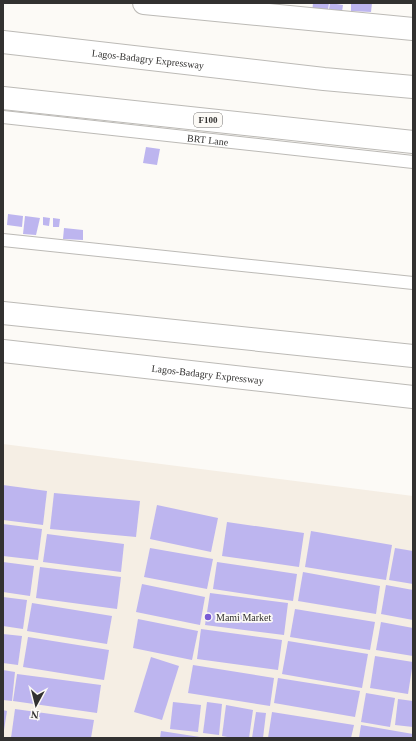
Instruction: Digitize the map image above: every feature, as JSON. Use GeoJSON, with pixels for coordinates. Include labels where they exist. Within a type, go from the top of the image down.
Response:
{"type":"FeatureCollection","features":[{"type":"Feature","properties":{"kind":"main road"},"geometry":{"type":"LineString","coordinates":[[144,3],[181,5],[413,29]]}},
{"type":"Feature","properties":{"kind":"main road","name":"Lagos-Badagry Expressway"},"geometry":{"type":"LineString","coordinates":[[3,42],[324,79],[413,87]]}},
{"type":"Feature","properties":{"kind":"main road","name":"F100"},"geometry":{"type":"LineString","coordinates":[[3,98],[413,142]]}},
{"type":"Feature","properties":{"kind":"main road"},"geometry":{"type":"LineString","coordinates":[[3,313],[413,356]]}},
{"type":"Feature","properties":{"kind":"main road","name":"Lagos-Badagry Expressway"},"geometry":{"type":"LineString","coordinates":[[3,351],[413,397]]}},
{"type":"Feature","properties":{"kind":"lane","name":"BRT Lane"},"geometry":{"type":"LineString","coordinates":[[3,117],[413,162]]}},
{"type":"Feature","properties":{"kind":"lane"},"geometry":{"type":"LineString","coordinates":[[3,240],[413,283]]}},
{"type":"Feature","properties":{"kind":"shaded area","name":"Mami Market"},"geometry":{"type":"Polygon","coordinates":[[[3,444],[413,496],[413,738],[3,738],[3,444]]]}},
{"type":"Feature","properties":{"kind":"building"},"geometry":{"type":"Polygon","coordinates":[[[313,3],[329,3],[327,16],[320,15],[321,8],[319,16],[312,14],[313,3]]]}},
{"type":"Feature","properties":{"kind":"building"},"geometry":{"type":"Polygon","coordinates":[[[330,3],[343,5],[341,18],[328,16],[330,3]]]}},
{"type":"Feature","properties":{"kind":"building"},"geometry":{"type":"Polygon","coordinates":[[[351,3],[372,3],[371,12],[351,11],[351,3]]]}},
{"type":"Feature","properties":{"kind":"building"},"geometry":{"type":"Polygon","coordinates":[[[146,147],[160,149],[157,165],[143,163],[146,147]]]}},
{"type":"Feature","properties":{"kind":"building"},"geometry":{"type":"Polygon","coordinates":[[[8,214],[23,216],[22,227],[7,225],[8,214]]]}},
{"type":"Feature","properties":{"kind":"building"},"geometry":{"type":"Polygon","coordinates":[[[25,216],[40,218],[36,235],[23,234],[25,216]]]}},
{"type":"Feature","properties":{"kind":"building"},"geometry":{"type":"Polygon","coordinates":[[[43,217],[50,218],[49,226],[43,225],[43,217]]]}},
{"type":"Feature","properties":{"kind":"building"},"geometry":{"type":"Polygon","coordinates":[[[53,218],[60,219],[59,227],[53,227],[53,218]]]}},
{"type":"Feature","properties":{"kind":"building"},"geometry":{"type":"Polygon","coordinates":[[[64,228],[83,230],[83,240],[63,239],[64,228]]]}},
{"type":"Feature","properties":{"kind":"building"},"geometry":{"type":"Polygon","coordinates":[[[3,485],[47,491],[43,525],[3,520],[3,485]]]}},
{"type":"Feature","properties":{"kind":"building"},"geometry":{"type":"Polygon","coordinates":[[[54,493],[140,501],[136,537],[50,529],[54,493]]]}},
{"type":"Feature","properties":{"kind":"building"},"geometry":{"type":"Polygon","coordinates":[[[157,505],[218,518],[211,552],[150,539],[157,505]]]}},
{"type":"Feature","properties":{"kind":"building"},"geometry":{"type":"Polygon","coordinates":[[[227,522],[304,533],[299,567],[222,556],[227,522]]]}},
{"type":"Feature","properties":{"kind":"building"},"geometry":{"type":"Polygon","coordinates":[[[3,524],[42,529],[38,560],[3,556],[3,524]]]}},
{"type":"Feature","properties":{"kind":"building"},"geometry":{"type":"Polygon","coordinates":[[[311,531],[392,545],[386,580],[305,567],[311,531]]]}},
{"type":"Feature","properties":{"kind":"building"},"geometry":{"type":"Polygon","coordinates":[[[47,534],[124,544],[121,572],[43,562],[47,534]]]}},
{"type":"Feature","properties":{"kind":"building"},"geometry":{"type":"Polygon","coordinates":[[[150,548],[213,559],[207,589],[144,577],[150,548]]]}},
{"type":"Feature","properties":{"kind":"building"},"geometry":{"type":"Polygon","coordinates":[[[395,548],[413,551],[413,584],[389,580],[395,548]]]}},
{"type":"Feature","properties":{"kind":"building"},"geometry":{"type":"Polygon","coordinates":[[[3,562],[34,566],[30,596],[3,592],[3,562]]]}},
{"type":"Feature","properties":{"kind":"building"},"geometry":{"type":"Polygon","coordinates":[[[217,562],[297,574],[293,601],[213,589],[217,562]]]}},
{"type":"Feature","properties":{"kind":"building"},"geometry":{"type":"Polygon","coordinates":[[[40,567],[121,577],[117,609],[36,598],[40,567]]]}},
{"type":"Feature","properties":{"kind":"building"},"geometry":{"type":"Polygon","coordinates":[[[303,572],[380,586],[376,614],[298,601],[303,572]]]}},
{"type":"Feature","properties":{"kind":"building"},"geometry":{"type":"Polygon","coordinates":[[[142,584],[205,597],[200,625],[136,612],[142,584]]]}},
{"type":"Feature","properties":{"kind":"building"},"geometry":{"type":"Polygon","coordinates":[[[386,585],[413,590],[413,620],[381,614],[386,585]]]}},
{"type":"Feature","properties":{"kind":"building"},"geometry":{"type":"Polygon","coordinates":[[[210,593],[288,603],[284,635],[205,625],[210,593]]]}},
{"type":"Feature","properties":{"kind":"building"},"geometry":{"type":"Polygon","coordinates":[[[3,597],[27,600],[23,629],[3,626],[3,597]]]}},
{"type":"Feature","properties":{"kind":"building"},"geometry":{"type":"Polygon","coordinates":[[[32,603],[112,616],[107,644],[27,631],[32,603]]]}},
{"type":"Feature","properties":{"kind":"building"},"geometry":{"type":"Polygon","coordinates":[[[295,609],[375,622],[370,650],[290,637],[295,609]]]}},
{"type":"Feature","properties":{"kind":"building"},"geometry":{"type":"Polygon","coordinates":[[[138,619],[198,631],[192,660],[133,648],[138,619]]]}},
{"type":"Feature","properties":{"kind":"building"},"geometry":{"type":"Polygon","coordinates":[[[381,622],[413,628],[413,656],[376,650],[381,622]]]}},
{"type":"Feature","properties":{"kind":"building"},"geometry":{"type":"Polygon","coordinates":[[[201,629],[282,640],[278,670],[197,659],[201,629]]]}},
{"type":"Feature","properties":{"kind":"building"},"geometry":{"type":"Polygon","coordinates":[[[3,634],[22,636],[18,665],[3,663],[3,634]]]}},
{"type":"Feature","properties":{"kind":"building"},"geometry":{"type":"Polygon","coordinates":[[[28,637],[109,650],[104,680],[23,667],[28,637]]]}},
{"type":"Feature","properties":{"kind":"building"},"geometry":{"type":"Polygon","coordinates":[[[288,641],[368,654],[362,688],[282,674],[288,641]]]}},
{"type":"Feature","properties":{"kind":"building"},"geometry":{"type":"Polygon","coordinates":[[[375,656],[413,662],[408,694],[370,688],[375,656]]]}},
{"type":"Feature","properties":{"kind":"building"},"geometry":{"type":"Polygon","coordinates":[[[151,657],[179,666],[162,720],[134,712],[151,657]]]}},
{"type":"Feature","properties":{"kind":"building"},"geometry":{"type":"Polygon","coordinates":[[[193,665],[274,678],[270,706],[188,693],[193,665]]]}},
{"type":"Feature","properties":{"kind":"building"},"geometry":{"type":"Polygon","coordinates":[[[3,670],[15,672],[12,701],[3,700],[3,670]]]}},
{"type":"Feature","properties":{"kind":"building"},"geometry":{"type":"Polygon","coordinates":[[[17,674],[101,685],[97,713],[13,701],[17,674]]]}},
{"type":"Feature","properties":{"kind":"building"},"geometry":{"type":"Polygon","coordinates":[[[278,678],[360,691],[355,717],[274,703],[278,678]]]}},
{"type":"Feature","properties":{"kind":"building"},"geometry":{"type":"Polygon","coordinates":[[[366,693],[395,698],[390,727],[361,722],[366,693]]]}},
{"type":"Feature","properties":{"kind":"building"},"geometry":{"type":"Polygon","coordinates":[[[398,699],[413,701],[413,727],[395,725],[398,699]]]}},
{"type":"Feature","properties":{"kind":"building"},"geometry":{"type":"Polygon","coordinates":[[[173,702],[201,705],[198,732],[170,729],[173,702]]]}},
{"type":"Feature","properties":{"kind":"building"},"geometry":{"type":"Polygon","coordinates":[[[207,702],[222,704],[219,735],[203,733],[207,702]]]}},
{"type":"Feature","properties":{"kind":"building"},"geometry":{"type":"Polygon","coordinates":[[[226,705],[253,710],[249,738],[222,736],[226,705]]]}},
{"type":"Feature","properties":{"kind":"building"},"geometry":{"type":"Polygon","coordinates":[[[15,709],[94,720],[91,738],[11,738],[15,709]]]}},
{"type":"Feature","properties":{"kind":"building"},"geometry":{"type":"Polygon","coordinates":[[[3,710],[7,711],[4,730],[3,730],[3,710]]]}},
{"type":"Feature","properties":{"kind":"building"},"geometry":{"type":"Polygon","coordinates":[[[256,712],[266,713],[263,738],[252,738],[256,712]]]}},
{"type":"Feature","properties":{"kind":"building"},"geometry":{"type":"Polygon","coordinates":[[[272,712],[354,725],[351,738],[268,738],[272,712]]]}},
{"type":"Feature","properties":{"kind":"building"},"geometry":{"type":"Polygon","coordinates":[[[361,725],[413,734],[413,738],[359,738],[361,725]]]}},
{"type":"Feature","properties":{"kind":"building"},"geometry":{"type":"Polygon","coordinates":[[[161,731],[200,737],[200,738],[160,738],[161,731]]]}},
{"type":"Feature","properties":{"kind":"place","name":"Mami Market"},"geometry":{"type":"Point","coordinates":[208,617]}}]}
